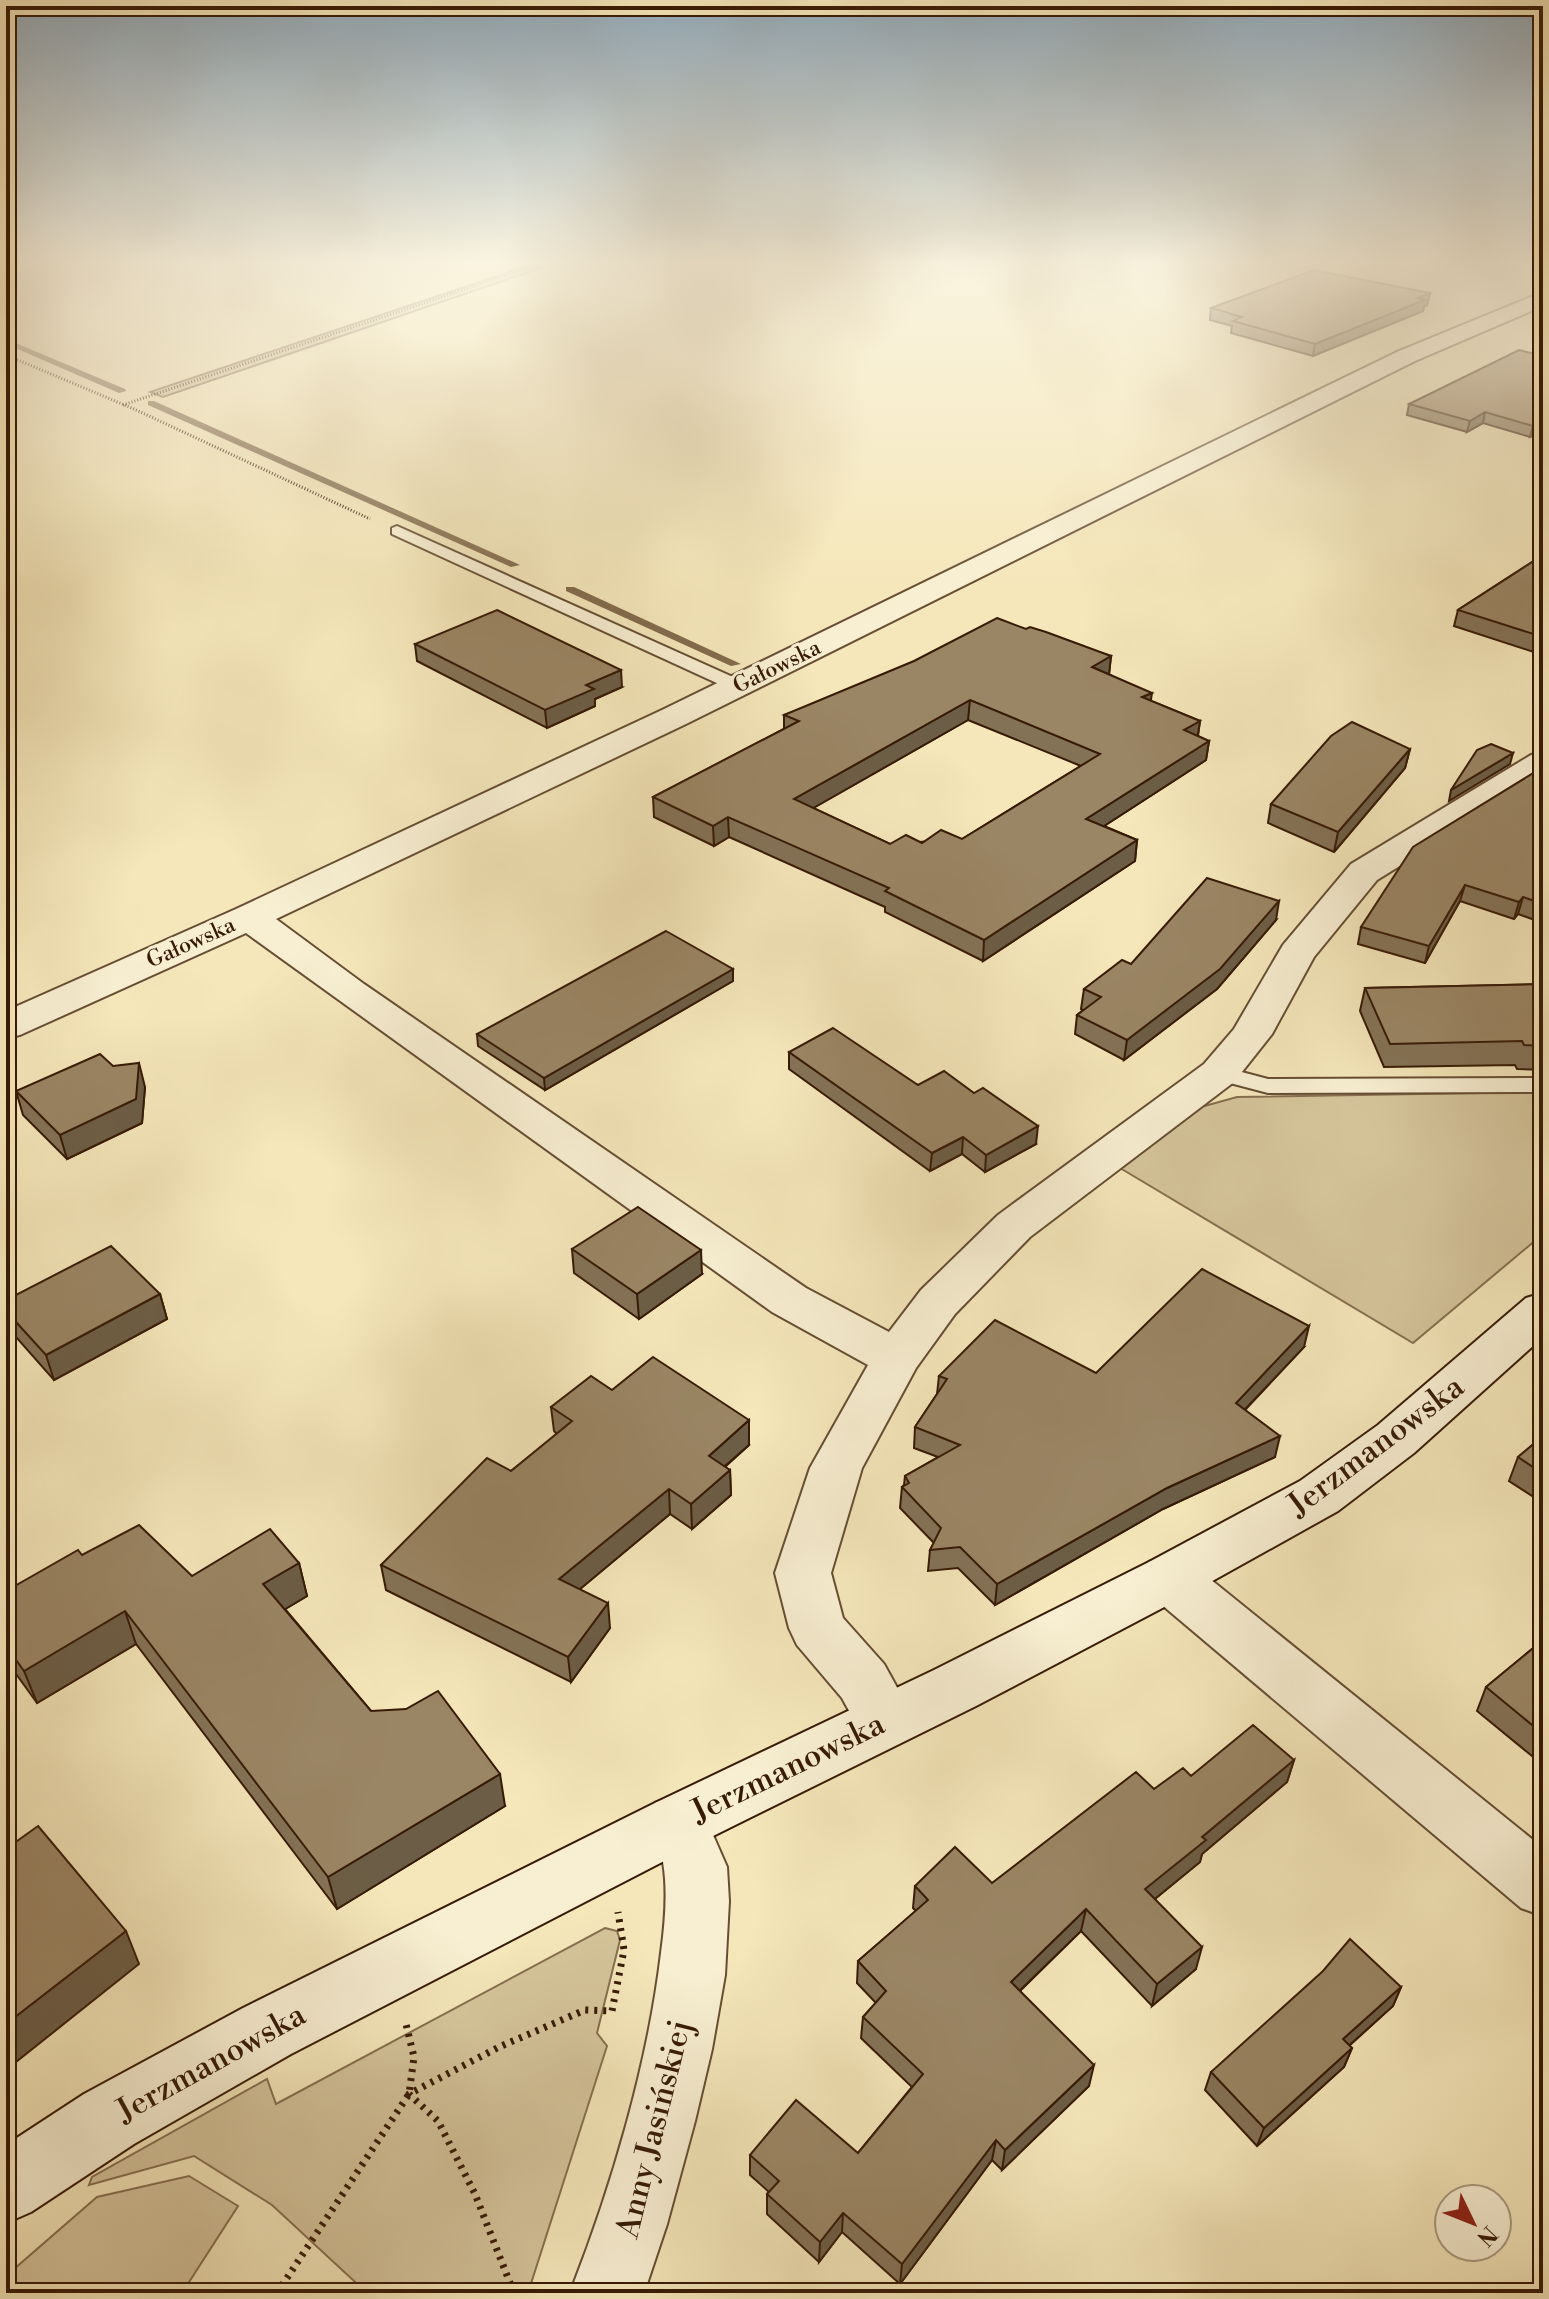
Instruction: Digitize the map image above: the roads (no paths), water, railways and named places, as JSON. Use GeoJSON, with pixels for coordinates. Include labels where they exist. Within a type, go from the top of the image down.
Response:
{"type":"FeatureCollection","features":[{"type":"Feature","properties":{"kind":"street","name":"Gałowska"},"geometry":{"type":"LineString","coordinates":[[6,1026],[249,917],[738,686],[1384,367]]}},
{"type":"Feature","properties":{"kind":"street"},"geometry":{"type":"LineString","coordinates":[[885,1720],[863,1681],[817,1628],[803,1573],[836,1468],[897,1358],[938,1302],[1014,1226],[1219,1073],[1252,1034],[1297,953],[1364,872],[1543,762]]}},
{"type":"Feature","properties":{"kind":"street"},"geometry":{"type":"LineString","coordinates":[[249,917],[350,992],[789,1300],[897,1358]]}},
{"type":"Feature","properties":{"kind":"street","name":"Jerzmanowska"},"geometry":{"type":"LineString","coordinates":[[6,2187],[109,2119],[267,2031],[677,1823],[955,1688],[1169,1578],[1319,1496],[1396,1439],[1543,1310]]}},
{"type":"Feature","properties":{"kind":"street"},"geometry":{"type":"LineString","coordinates":[[1169,1578],[1543,1887]]}},
{"type":"Feature","properties":{"kind":"street","name":"Anny Jasińskiej"},"geometry":{"type":"LineString","coordinates":[[607,2293],[622,2255],[677,2062],[697,1923],[695,1867],[677,1823]]}},
{"type":"Feature","properties":{"kind":"lane"},"geometry":{"type":"LineString","coordinates":[[397,531],[738,686]]}},
{"type":"Feature","properties":{"kind":"lane"},"geometry":{"type":"LineString","coordinates":[[1219,1073],[1268,1086],[1543,1085]]}},
{"type":"Feature","properties":{"kind":"waterway"},"geometry":{"type":"LineString","coordinates":[[67,367],[122,391]]}},
{"type":"Feature","properties":{"kind":"waterway"},"geometry":{"type":"LineString","coordinates":[[151,403],[515,565]]}},
{"type":"Feature","properties":{"kind":"waterway"},"geometry":{"type":"LineString","coordinates":[[570,589],[735,664]]}}]}
